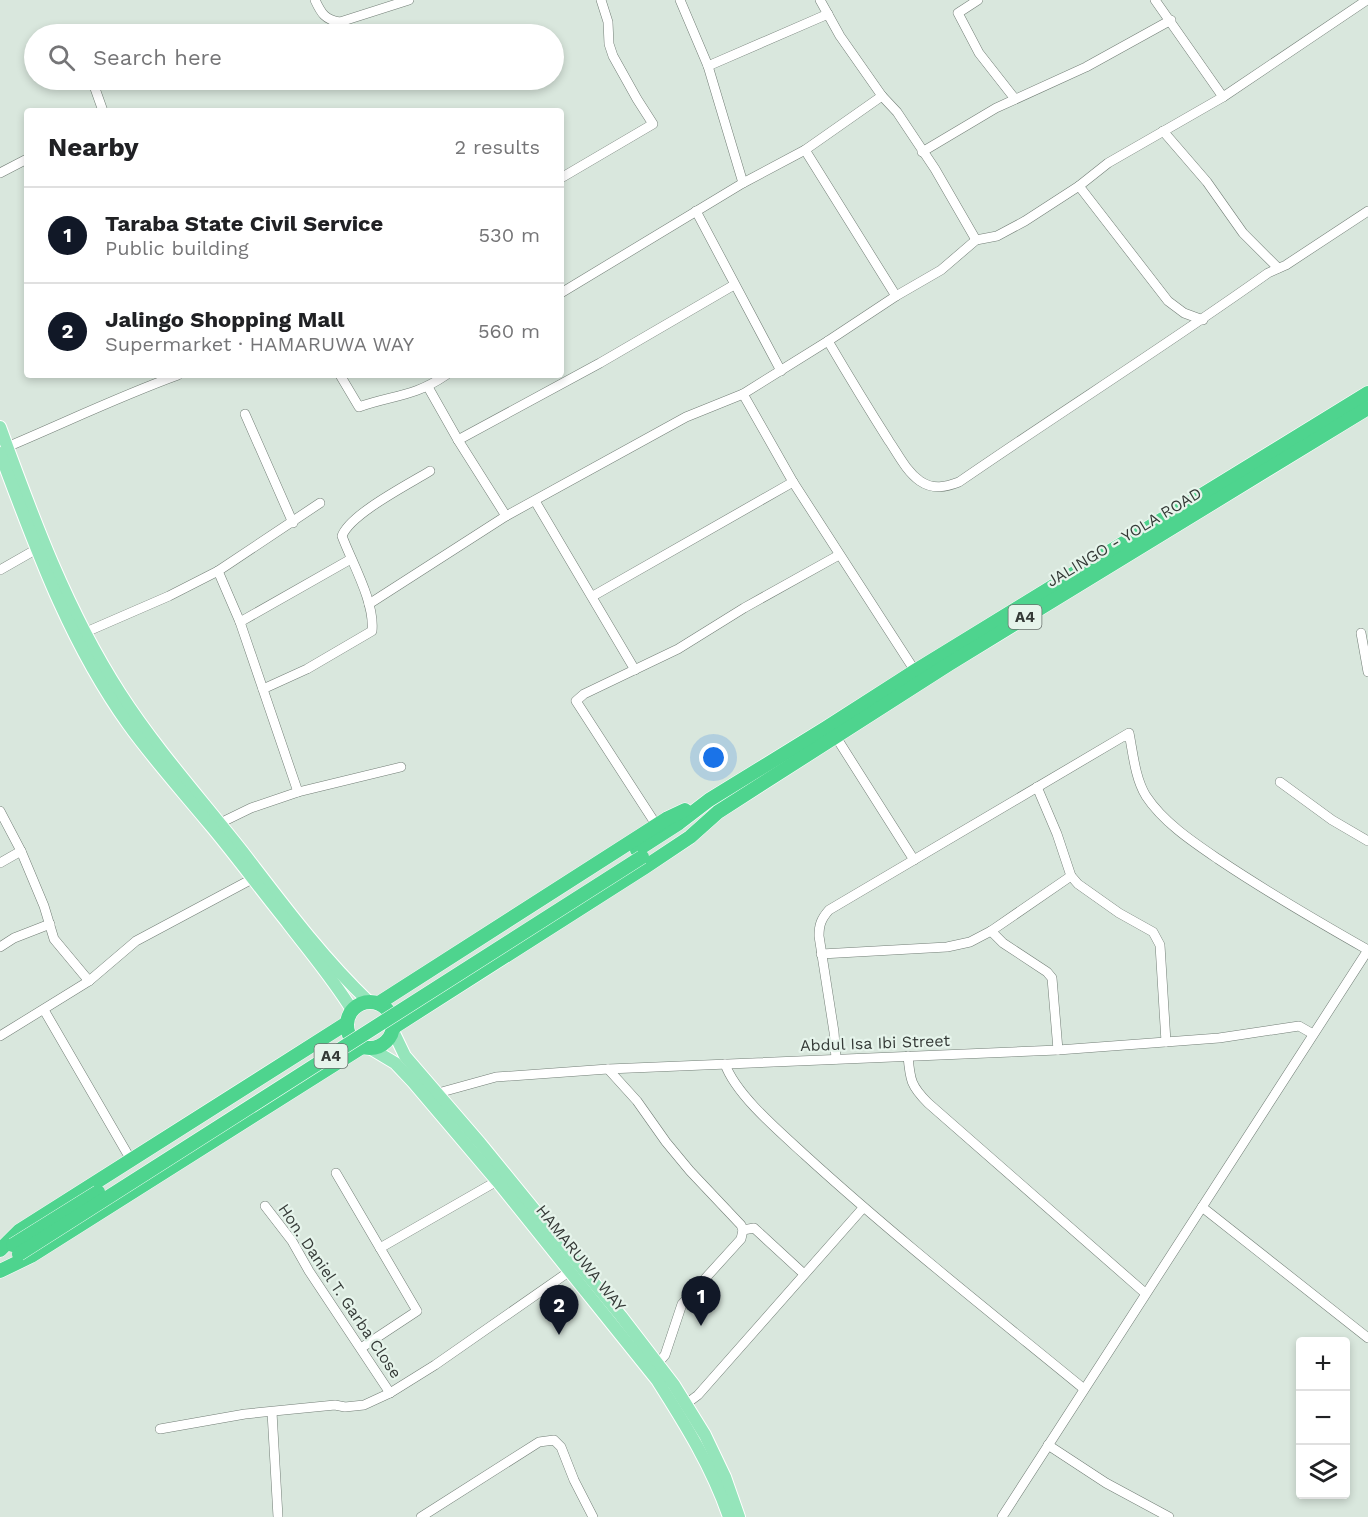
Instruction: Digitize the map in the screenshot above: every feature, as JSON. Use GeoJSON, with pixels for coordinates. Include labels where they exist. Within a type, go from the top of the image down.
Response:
{"type":"FeatureCollection","features":[{"type":"Feature","properties":{"kind":"highway","name":"A4"},"geometry":{"type":"LineString","coordinates":[[639,854],[709,800],[1368,393]]}},
{"type":"Feature","properties":{"kind":"highway","name":"JALINGO - YOLA ROAD"},"geometry":{"type":"LineString","coordinates":[[394,1029],[690,837],[718,812],[949,664],[1368,408]]}},
{"type":"Feature","properties":{"kind":"highway","name":"A4"},"geometry":{"type":"LineString","coordinates":[[366,1048],[350,1037],[347,1023],[352,1010],[359,1004],[373,1002],[657,826],[709,800]]}},
{"type":"Feature","properties":{"kind":"highway","name":"A4"},"geometry":{"type":"LineString","coordinates":[[8,1251],[639,854],[718,812]]}},
{"type":"Feature","properties":{"kind":"highway"},"geometry":{"type":"LineString","coordinates":[[373,1002],[390,1011],[394,1029]]}},
{"type":"Feature","properties":{"kind":"highway","name":"A4"},"geometry":{"type":"LineString","coordinates":[[1,1270],[19,1231],[347,1023]]}},
{"type":"Feature","properties":{"kind":"highway","name":"A4"},"geometry":{"type":"LineString","coordinates":[[1,1270],[31,1256],[366,1048],[380,1046],[388,1040],[394,1029]]}},
{"type":"Feature","properties":{"kind":"main road"},"geometry":{"type":"LineString","coordinates":[[0,427],[4,450],[71,626],[107,692],[149,752],[216,825],[252,879],[339,989],[352,1010]]}},
{"type":"Feature","properties":{"kind":"main road"},"geometry":{"type":"LineString","coordinates":[[40,547],[118,691],[144,730],[216,825],[316,945],[373,1002]]}},
{"type":"Feature","properties":{"kind":"main road"},"geometry":{"type":"LineString","coordinates":[[394,1029],[405,1056],[438,1093],[658,1363],[705,1435],[725,1477],[739,1517]]}},
{"type":"Feature","properties":{"kind":"main road","name":"HAMARUWA WAY"},"geometry":{"type":"LineString","coordinates":[[366,1048],[395,1063],[497,1181],[657,1380],[710,1468],[729,1517]]}},
{"type":"Feature","properties":{"kind":"street"},"geometry":{"type":"LineString","coordinates":[[315,0],[321,13],[330,21],[340,22],[409,0]]}},
{"type":"Feature","properties":{"kind":"street"},"geometry":{"type":"LineString","coordinates":[[564,176],[653,124],[613,56],[602,0]]}},
{"type":"Feature","properties":{"kind":"street"},"geometry":{"type":"LineString","coordinates":[[680,0],[708,66],[743,183]]}},
{"type":"Feature","properties":{"kind":"street"},"geometry":{"type":"LineString","coordinates":[[820,0],[840,36],[882,96],[897,112],[976,240]]}},
{"type":"Feature","properties":{"kind":"street"},"geometry":{"type":"LineString","coordinates":[[978,0],[958,13],[979,53],[1016,99]]}},
{"type":"Feature","properties":{"kind":"street"},"geometry":{"type":"LineString","coordinates":[[1155,0],[1223,97]]}},
{"type":"Feature","properties":{"kind":"street"},"geometry":{"type":"LineString","coordinates":[[369,604],[507,516],[686,417],[743,394],[896,296],[941,270],[976,240],[1010,231],[1079,186],[1108,163],[1223,97],[1367,0]]}},
{"type":"Feature","properties":{"kind":"street"},"geometry":{"type":"LineString","coordinates":[[708,66],[828,14]]}},
{"type":"Feature","properties":{"kind":"street"},"geometry":{"type":"LineString","coordinates":[[922,152],[1016,99],[1086,67],[1171,21]]}},
{"type":"Feature","properties":{"kind":"street"},"geometry":{"type":"LineString","coordinates":[[96,90],[102,108]]}},
{"type":"Feature","properties":{"kind":"street"},"geometry":{"type":"LineString","coordinates":[[564,291],[743,183],[805,150],[882,96]]}},
{"type":"Feature","properties":{"kind":"street"},"geometry":{"type":"LineString","coordinates":[[1163,131],[1206,182],[1243,233],[1278,268]]}},
{"type":"Feature","properties":{"kind":"street"},"geometry":{"type":"LineString","coordinates":[[805,150],[896,296]]}},
{"type":"Feature","properties":{"kind":"street"},"geometry":{"type":"LineString","coordinates":[[0,173],[24,161]]}},
{"type":"Feature","properties":{"kind":"street"},"geometry":{"type":"LineString","coordinates":[[1079,186],[1168,301],[1184,313],[1203,320]]}},
{"type":"Feature","properties":{"kind":"street"},"geometry":{"type":"LineString","coordinates":[[696,211],[781,371]]}},
{"type":"Feature","properties":{"kind":"street"},"geometry":{"type":"LineString","coordinates":[[828,341],[854,387],[908,470],[920,481],[930,486],[944,488],[959,482],[1074,403],[1141,362],[1278,268],[1368,211]]}},
{"type":"Feature","properties":{"kind":"street"},"geometry":{"type":"LineString","coordinates":[[458,440],[600,363],[734,285]]}},
{"type":"Feature","properties":{"kind":"street"},"geometry":{"type":"LineString","coordinates":[[4,450],[133,392],[170,378]]}},
{"type":"Feature","properties":{"kind":"street"},"geometry":{"type":"LineString","coordinates":[[342,378],[358,407],[428,387],[442,378]]}},
{"type":"Feature","properties":{"kind":"street"},"geometry":{"type":"LineString","coordinates":[[428,387],[458,440],[507,516]]}},
{"type":"Feature","properties":{"kind":"street"},"geometry":{"type":"LineString","coordinates":[[743,394],[793,482],[915,671]]}},
{"type":"Feature","properties":{"kind":"street"},"geometry":{"type":"LineString","coordinates":[[245,414],[293,523]]}},
{"type":"Feature","properties":{"kind":"street"},"geometry":{"type":"LineString","coordinates":[[263,689],[308,669],[372,631],[373,620],[369,604],[342,536],[345,528],[379,502],[430,471]]}},
{"type":"Feature","properties":{"kind":"street"},"geometry":{"type":"LineString","coordinates":[[593,596],[793,482]]}},
{"type":"Feature","properties":{"kind":"street"},"geometry":{"type":"LineString","coordinates":[[535,501],[635,670]]}},
{"type":"Feature","properties":{"kind":"street"},"geometry":{"type":"LineString","coordinates":[[86,632],[169,596],[218,571],[320,503]]}},
{"type":"Feature","properties":{"kind":"street"},"geometry":{"type":"LineString","coordinates":[[0,570],[40,547]]}},
{"type":"Feature","properties":{"kind":"street"},"geometry":{"type":"LineString","coordinates":[[657,826],[576,701],[584,694],[678,649],[744,608],[839,555]]}},
{"type":"Feature","properties":{"kind":"street"},"geometry":{"type":"LineString","coordinates":[[240,622],[351,559]]}},
{"type":"Feature","properties":{"kind":"street"},"geometry":{"type":"LineString","coordinates":[[218,571],[240,622],[298,792]]}},
{"type":"Feature","properties":{"kind":"street"},"geometry":{"type":"LineString","coordinates":[[1361,633],[1368,672]]}},
{"type":"Feature","properties":{"kind":"street"},"geometry":{"type":"LineString","coordinates":[[836,1059],[834,1032],[821,954],[819,926],[822,917],[829,910],[1129,734],[1137,770],[1146,795],[1161,813],[1190,840],[1265,891],[1368,950],[1002,1517]]}},
{"type":"Feature","properties":{"kind":"street"},"geometry":{"type":"LineString","coordinates":[[836,737],[914,860]]}},
{"type":"Feature","properties":{"kind":"street"},"geometry":{"type":"LineString","coordinates":[[216,825],[251,808],[298,792],[401,767]]}},
{"type":"Feature","properties":{"kind":"street"},"geometry":{"type":"LineString","coordinates":[[1280,782],[1332,820],[1368,842]]}},
{"type":"Feature","properties":{"kind":"street"},"geometry":{"type":"LineString","coordinates":[[1037,787],[1057,834],[1071,876],[1078,884],[1119,913],[1153,932],[1160,945],[1166,1042]]}},
{"type":"Feature","properties":{"kind":"street"},"geometry":{"type":"LineString","coordinates":[[0,811],[21,851],[54,939],[89,981]]}},
{"type":"Feature","properties":{"kind":"street"},"geometry":{"type":"LineString","coordinates":[[0,863],[21,851]]}},
{"type":"Feature","properties":{"kind":"street"},"geometry":{"type":"LineString","coordinates":[[821,954],[947,947],[970,942],[991,931],[1071,876]]}},
{"type":"Feature","properties":{"kind":"street"},"geometry":{"type":"LineString","coordinates":[[0,1036],[89,981],[136,941],[252,879]]}},
{"type":"Feature","properties":{"kind":"street"},"geometry":{"type":"LineString","coordinates":[[0,947],[14,938],[50,924]]}},
{"type":"Feature","properties":{"kind":"street"},"geometry":{"type":"LineString","coordinates":[[991,931],[1003,943],[1047,972],[1052,978],[1058,1050]]}},
{"type":"Feature","properties":{"kind":"street"},"geometry":{"type":"LineString","coordinates":[[44,1010],[131,1160]]}},
{"type":"Feature","properties":{"kind":"street","name":"Abdul Isa Ibi Street"},"geometry":{"type":"LineString","coordinates":[[438,1093],[496,1077],[608,1069],[1058,1050],[1252,1035],[1299,1026],[1313,1034]]}},
{"type":"Feature","properties":{"kind":"street"},"geometry":{"type":"LineString","coordinates":[[908,1056],[909,1077],[913,1088],[928,1103],[1145,1293]]}},
{"type":"Feature","properties":{"kind":"street"},"geometry":{"type":"LineString","coordinates":[[725,1064],[730,1078],[762,1114],[863,1208],[1084,1389]]}},
{"type":"Feature","properties":{"kind":"street"},"geometry":{"type":"LineString","coordinates":[[608,1069],[638,1101],[666,1142],[690,1171],[723,1204],[743,1230],[741,1239],[682,1304],[665,1355],[658,1363]]}},
{"type":"Feature","properties":{"kind":"street"},"geometry":{"type":"LineString","coordinates":[[336,1173],[417,1311],[361,1348]]}},
{"type":"Feature","properties":{"kind":"street"},"geometry":{"type":"LineString","coordinates":[[380,1248],[497,1181]]}},
{"type":"Feature","properties":{"kind":"street","name":"Hon. Daniel T. Garba Close"},"geometry":{"type":"LineString","coordinates":[[265,1206],[292,1241],[309,1271],[390,1393]]}},
{"type":"Feature","properties":{"kind":"street"},"geometry":{"type":"LineString","coordinates":[[686,1404],[698,1395],[863,1208]]}},
{"type":"Feature","properties":{"kind":"street"},"geometry":{"type":"LineString","coordinates":[[1202,1208],[1368,1338]]}},
{"type":"Feature","properties":{"kind":"street"},"geometry":{"type":"LineString","coordinates":[[743,1230],[754,1228],[804,1274]]}},
{"type":"Feature","properties":{"kind":"street"},"geometry":{"type":"LineString","coordinates":[[160,1429],[245,1414],[335,1405],[345,1407],[364,1405],[390,1393],[435,1365],[570,1271]]}},
{"type":"Feature","properties":{"kind":"street"},"geometry":{"type":"LineString","coordinates":[[272,1412],[278,1517]]}},
{"type":"Feature","properties":{"kind":"street"},"geometry":{"type":"LineString","coordinates":[[421,1517],[530,1447],[539,1442],[554,1440],[561,1448],[593,1517]]}},
{"type":"Feature","properties":{"kind":"street"},"geometry":{"type":"LineString","coordinates":[[1048,1445],[1106,1483],[1169,1517]]}},
{"type":"Feature","properties":{"kind":"place","name":"Taraba State Civil Service"},"geometry":{"type":"Point","coordinates":[701,1326]}},
{"type":"Feature","properties":{"kind":"place","name":"Jalingo Shopping Mall"},"geometry":{"type":"Point","coordinates":[559,1335]}}]}
